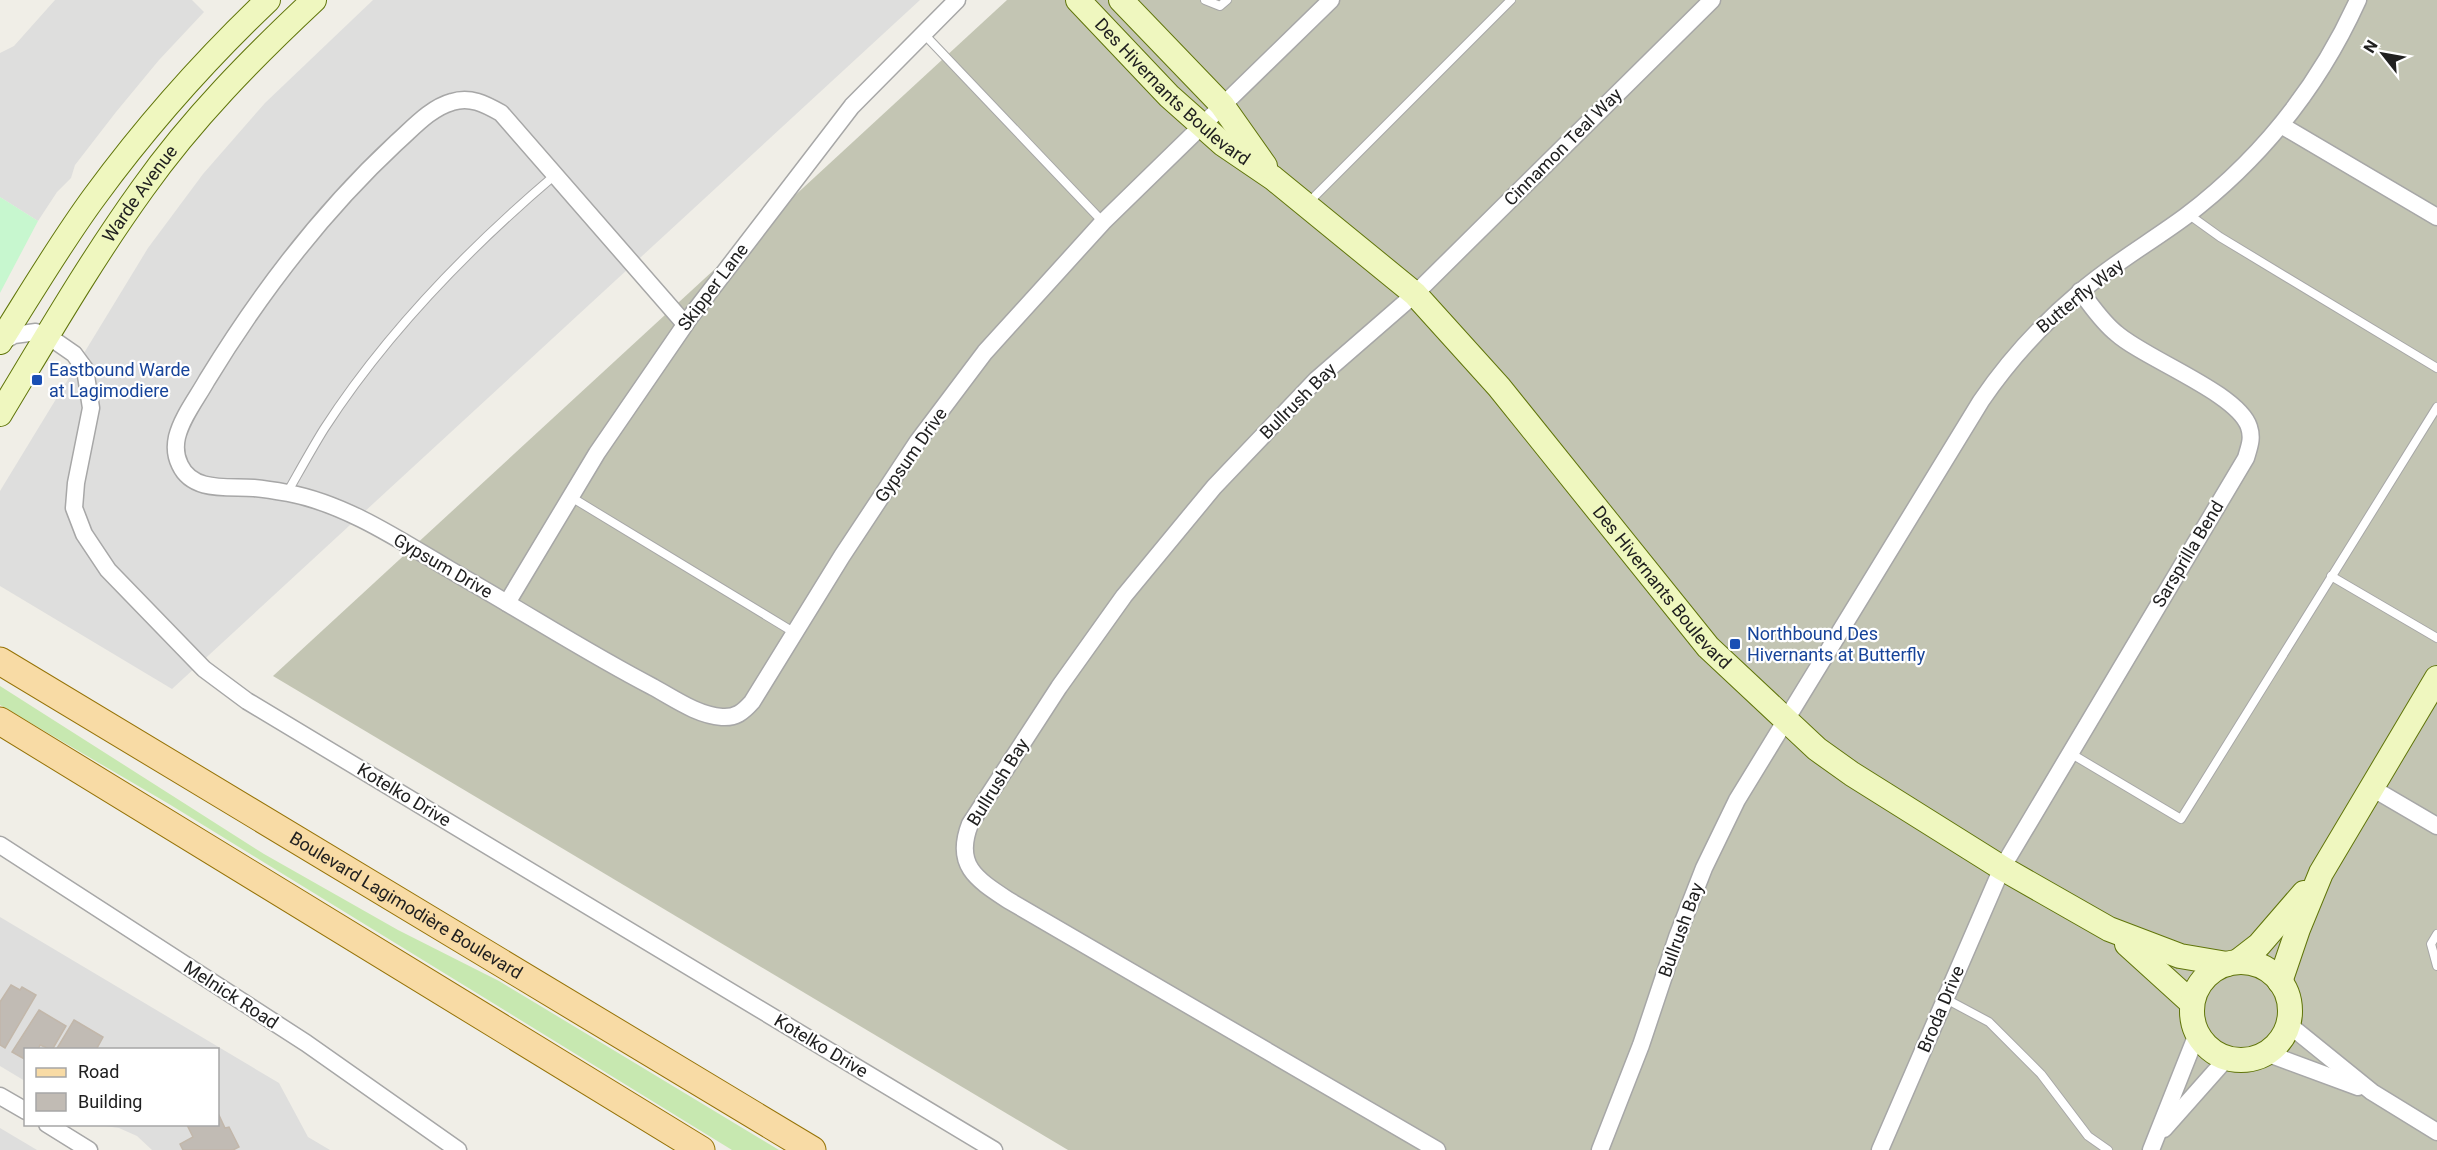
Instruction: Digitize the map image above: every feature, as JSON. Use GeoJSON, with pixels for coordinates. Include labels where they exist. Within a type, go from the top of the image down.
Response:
{"type":"FeatureCollection","features":[{"type":"Feature","properties":{"kind":"main road"},"geometry":{"type":"LineString","coordinates":[[0,647],[39,685]]}},
{"type":"Feature","properties":{"kind":"main road","name":"Boulevard Lagimodière Boulevard"},"geometry":{"type":"LineString","coordinates":[[0,661],[812,1150]]}},
{"type":"Feature","properties":{"kind":"main road"},"geometry":{"type":"LineString","coordinates":[[0,721],[701,1150]]}},
{"type":"Feature","properties":{"kind":"street","name":"Warde Avenue"},"geometry":{"type":"LineString","coordinates":[[0,342],[57,251],[129,152],[184,86],[268,0]]}},
{"type":"Feature","properties":{"kind":"street","name":"Warde Avenue"},"geometry":{"type":"LineString","coordinates":[[0,414],[136,197],[183,135],[270,41],[314,0]]}},
{"type":"Feature","properties":{"kind":"street","name":"Skipper Lane"},"geometry":{"type":"LineString","coordinates":[[507,603],[597,453],[685,324],[852,106],[957,0]]}},
{"type":"Feature","properties":{"kind":"street","name":"Des Hivernants Boulevard"},"geometry":{"type":"LineString","coordinates":[[1078,0],[1169,96],[1222,144],[1273,178],[1415,294],[1506,396],[1708,647],[1817,749],[1852,774],[2002,868],[2109,929],[2180,956],[2232,963]]}},
{"type":"Feature","properties":{"kind":"street","name":"Des Hivernants Boulevard"},"geometry":{"type":"LineString","coordinates":[[1121,0],[1222,105],[1273,178]]}},
{"type":"Feature","properties":{"kind":"street"},"geometry":{"type":"LineString","coordinates":[[1201,125],[1331,0]]}},
{"type":"Feature","properties":{"kind":"street","name":"Cinnamon Teal Way"},"geometry":{"type":"LineString","coordinates":[[1415,294],[1712,0]]}},
{"type":"Feature","properties":{"kind":"street","name":"Butterfly Way"},"geometry":{"type":"LineString","coordinates":[[1786,722],[1981,401],[2004,368],[2038,330],[2080,291],[2188,214],[2242,166],[2281,125],[2309,90],[2341,37],[2358,0]]}},
{"type":"Feature","properties":{"kind":"street","name":"Gypsum Drive"},"geometry":{"type":"LineString","coordinates":[[685,324],[501,113],[470,99],[452,101],[437,108],[417,123],[385,153],[335,204],[300,246],[260,297],[196,398],[177,436],[176,451],[180,465],[188,477],[200,483],[217,487],[254,488],[316,498],[364,520],[603,661],[693,709],[719,717],[732,717],[748,707],[918,441],[985,352],[1103,222],[1201,125]]}},
{"type":"Feature","properties":{"kind":"street"},"geometry":{"type":"LineString","coordinates":[[2281,125],[2437,217]]}},
{"type":"Feature","properties":{"kind":"street","name":"Sarsprilla Bend"},"geometry":{"type":"LineString","coordinates":[[2002,868],[2246,458],[2252,441],[2249,426],[2240,411],[2115,333],[2080,291]]}},
{"type":"Feature","properties":{"kind":"street","name":"Bullrush Bay"},"geometry":{"type":"LineString","coordinates":[[1415,294],[1316,380],[1214,487],[1124,596],[1059,687],[970,824],[964,840],[965,858],[972,873],[1008,900],[1437,1150]]}},
{"type":"Feature","properties":{"kind":"street"},"geometry":{"type":"LineString","coordinates":[[0,342],[14,335],[27,333],[48,336]]}},
{"type":"Feature","properties":{"kind":"street","name":"Kotelko Drive"},"geometry":{"type":"LineString","coordinates":[[48,336],[74,354],[86,369],[92,408],[76,483],[74,508],[84,534],[108,570],[204,669],[247,701],[994,1150]]}},
{"type":"Feature","properties":{"kind":"street"},"geometry":{"type":"LineString","coordinates":[[2232,963],[2261,967],[2280,982],[2289,1002],[2288,1024],[2277,1043],[2266,1053],[2251,1059],[2227,1058],[2206,1046],[2197,1034],[2192,1019],[2192,1003],[2199,986],[2211,973],[2232,963],[2259,945],[2321,873],[2437,678]]}},
{"type":"Feature","properties":{"kind":"street","name":"Bullrush Bay"},"geometry":{"type":"LineString","coordinates":[[1600,1150],[1641,1045],[1677,938],[1704,868],[1737,800],[1786,722]]}},
{"type":"Feature","properties":{"kind":"street"},"geometry":{"type":"LineString","coordinates":[[2372,788],[2437,826]]}},
{"type":"Feature","properties":{"kind":"street","name":"Melnick Road"},"geometry":{"type":"LineString","coordinates":[[0,845],[306,1043],[458,1150]]}},
{"type":"Feature","properties":{"kind":"street","name":"Broda Drive"},"geometry":{"type":"LineString","coordinates":[[1881,1150],[2002,868]]}},
{"type":"Feature","properties":{"kind":"street"},"geometry":{"type":"LineString","coordinates":[[2280,982],[2298,929],[2321,873]]}},
{"type":"Feature","properties":{"kind":"street","name":"Des Hivernants Boulevard"},"geometry":{"type":"LineString","coordinates":[[2109,929],[2192,1003]]}},
{"type":"Feature","properties":{"kind":"street"},"geometry":{"type":"LineString","coordinates":[[2288,1024],[2372,1092],[2437,1132]]}},
{"type":"Feature","properties":{"kind":"street"},"geometry":{"type":"LineString","coordinates":[[2153,1145],[2197,1034]]}},
{"type":"Feature","properties":{"kind":"street"},"geometry":{"type":"LineString","coordinates":[[2266,1053],[2372,1092]]}},
{"type":"Feature","properties":{"kind":"street"},"geometry":{"type":"LineString","coordinates":[[2153,1145],[2227,1058]]}},
{"type":"Feature","properties":{"kind":"street"},"geometry":{"type":"LineString","coordinates":[[0,1096],[24,1110]]}},
{"type":"Feature","properties":{"kind":"street"},"geometry":{"type":"LineString","coordinates":[[49,1126],[89,1150]]}},
{"type":"Feature","properties":{"kind":"lane"},"geometry":{"type":"LineString","coordinates":[[1205,0],[1220,6],[1227,0]]}},
{"type":"Feature","properties":{"kind":"lane"},"geometry":{"type":"LineString","coordinates":[[1306,205],[1511,0]]}},
{"type":"Feature","properties":{"kind":"lane"},"geometry":{"type":"LineString","coordinates":[[923,33],[1103,222]]}},
{"type":"Feature","properties":{"kind":"lane"},"geometry":{"type":"LineString","coordinates":[[287,493],[324,429],[374,360],[434,289],[506,217],[555,175]]}},
{"type":"Feature","properties":{"kind":"lane"},"geometry":{"type":"LineString","coordinates":[[2188,214],[2220,237],[2437,368]]}},
{"type":"Feature","properties":{"kind":"lane"},"geometry":{"type":"LineString","coordinates":[[2070,753],[2181,819],[2437,406]]}},
{"type":"Feature","properties":{"kind":"lane"},"geometry":{"type":"LineString","coordinates":[[570,497],[795,633]]}},
{"type":"Feature","properties":{"kind":"lane"},"geometry":{"type":"LineString","coordinates":[[2331,576],[2437,638]]}},
{"type":"Feature","properties":{"kind":"lane"},"geometry":{"type":"LineString","coordinates":[[2437,934],[2431,944],[2437,966]]}},
{"type":"Feature","properties":{"kind":"lane"},"geometry":{"type":"LineString","coordinates":[[1946,999],[1989,1022],[2041,1074],[2088,1136],[2108,1150]]}},
{"type":"Feature","properties":{"kind":"shaded area"},"geometry":{"type":"Polygon","coordinates":[[[55,0],[192,0],[204,12],[159,60],[116,112],[75,165],[71,178],[57,192],[38,221],[0,197],[0,53],[14,46],[55,0]]]}},
{"type":"Feature","properties":{"kind":"shaded area"},"geometry":{"type":"Polygon","coordinates":[[[373,0],[920,0],[172,689],[0,586],[0,491],[148,248],[203,174],[265,103],[373,0]]]}},
{"type":"Feature","properties":{"kind":"shaded area"},"geometry":{"type":"Polygon","coordinates":[[[1007,0],[2437,0],[2437,1150],[1068,1150],[273,676],[1007,0]]]}},
{"type":"Feature","properties":{"kind":"shaded area"},"geometry":{"type":"Polygon","coordinates":[[[0,917],[279,1083],[308,1137],[330,1150],[152,1150],[137,1136],[119,1128],[105,1126],[219,1126],[219,1048],[24,1048],[24,1080],[0,1066],[0,917]]]}},
{"type":"Feature","properties":{"kind":"shaded area"},"geometry":{"type":"Polygon","coordinates":[[[0,1128],[37,1150],[0,1150],[0,1128]]]}},
{"type":"Feature","properties":{"kind":"green space"},"geometry":{"type":"Polygon","coordinates":[[[0,197],[38,221],[0,293],[0,197]]]}},
{"type":"Feature","properties":{"kind":"green space"},"geometry":{"type":"Polygon","coordinates":[[[0,686],[264,854],[398,930],[499,981],[779,1150],[732,1150],[169,804],[0,705],[0,686]]]}},
{"type":"Feature","properties":{"kind":"building"},"geometry":{"type":"Polygon","coordinates":[[[11,985],[20,990],[22,987],[36,995],[5,1048],[0,1045],[0,1002],[11,985]]]}},
{"type":"Feature","properties":{"kind":"building"},"geometry":{"type":"Polygon","coordinates":[[[39,1010],[66,1026],[53,1048],[40,1045],[39,1048],[24,1048],[24,1059],[12,1052],[39,1010]]]}},
{"type":"Feature","properties":{"kind":"building"},"geometry":{"type":"Polygon","coordinates":[[[74,1020],[103,1037],[97,1048],[57,1048],[74,1020]]]}},
{"type":"Feature","properties":{"kind":"building"},"geometry":{"type":"Polygon","coordinates":[[[219,1115],[225,1128],[229,1127],[239,1147],[233,1150],[183,1150],[180,1144],[193,1137],[188,1126],[219,1126],[219,1115]]]}},
{"type":"Feature","properties":{"kind":"place","name":"Eastbound Warde at Lagimodiere"},"geometry":{"type":"Point","coordinates":[37,380]}},
{"type":"Feature","properties":{"kind":"place","name":"Northbound Des Hivernants at Butterfly"},"geometry":{"type":"Point","coordinates":[1735,644]}}]}
